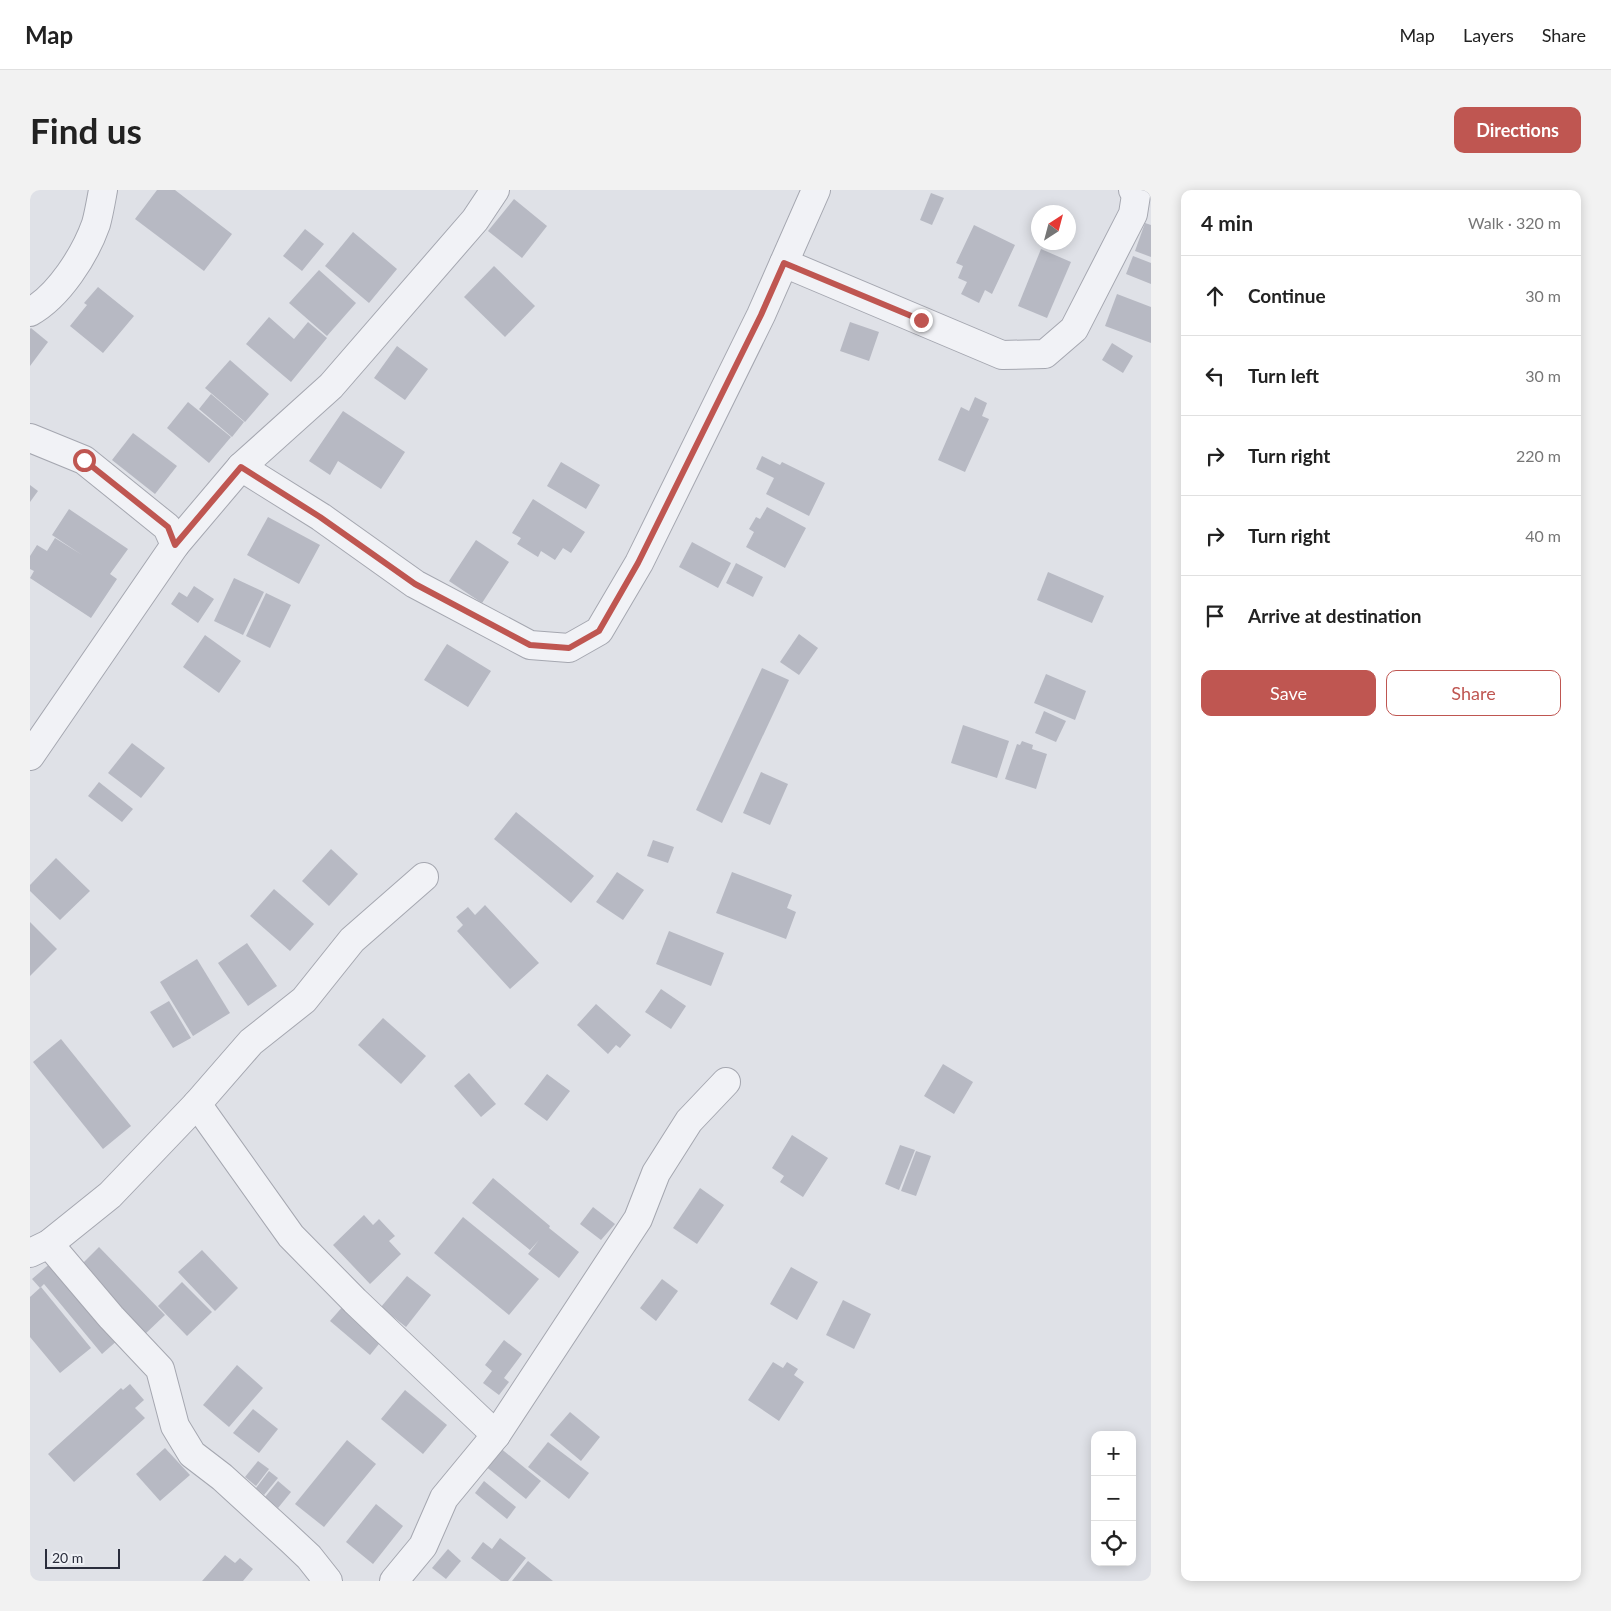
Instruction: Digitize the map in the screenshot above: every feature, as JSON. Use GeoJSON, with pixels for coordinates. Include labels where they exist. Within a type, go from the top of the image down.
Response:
{"type":"FeatureCollection","features":[{"type":"Feature","properties":{"kind":"street"},"geometry":{"type":"LineString","coordinates":[[30,312],[40,307],[77,264],[96,222],[103,190]]}},
{"type":"Feature","properties":{"kind":"street"},"geometry":{"type":"LineString","coordinates":[[30,756],[175,545],[241,467],[331,386],[475,220],[495,190]]}},
{"type":"Feature","properties":{"kind":"street"},"geometry":{"type":"LineString","coordinates":[[241,467],[320,517],[415,584],[530,645],[569,648],[599,631],[638,563],[761,315],[816,190]]}},
{"type":"Feature","properties":{"kind":"street"},"geometry":{"type":"LineString","coordinates":[[784,263],[1002,355],[1045,354],[1074,329],[1133,214],[1136,195],[1133,190]]}},
{"type":"Feature","properties":{"kind":"street"},"geometry":{"type":"LineString","coordinates":[[30,438],[84,460],[168,527],[175,545]]}},
{"type":"Feature","properties":{"kind":"street"},"geometry":{"type":"LineString","coordinates":[[328,1581],[309,1557],[291,1540],[222,1477],[192,1454],[175,1426],[160,1369],[111,1317],[40,1249],[110,1195],[197,1104],[251,1042],[304,1000],[352,940],[424,877]]}},
{"type":"Feature","properties":{"kind":"street"},"geometry":{"type":"LineString","coordinates":[[394,1581],[422,1546],[444,1498],[496,1435],[638,1220],[656,1173],[689,1121],[726,1082]]}},
{"type":"Feature","properties":{"kind":"street"},"geometry":{"type":"LineString","coordinates":[[197,1104],[290,1236],[355,1301],[496,1435]]}},
{"type":"Feature","properties":{"kind":"building"},"geometry":{"type":"Polygon","coordinates":[[[157,190],[175,190],[232,234],[204,271],[135,219],[157,190]]]}},
{"type":"Feature","properties":{"kind":"building"},"geometry":{"type":"Polygon","coordinates":[[[931,193],[944,198],[932,225],[920,220],[931,193]]]}},
{"type":"Feature","properties":{"kind":"building"},"geometry":{"type":"Polygon","coordinates":[[[514,199],[547,226],[522,258],[488,231],[514,199]]]}},
{"type":"Feature","properties":{"kind":"building"},"geometry":{"type":"Polygon","coordinates":[[[1145,223],[1151,225],[1151,257],[1135,251],[1145,223]]]}},
{"type":"Feature","properties":{"kind":"building"},"geometry":{"type":"Polygon","coordinates":[[[974,225],[1015,245],[992,294],[985,290],[979,303],[961,294],[967,282],[958,278],[963,266],[956,263],[974,225]]]}},
{"type":"Feature","properties":{"kind":"building"},"geometry":{"type":"Polygon","coordinates":[[[305,229],[324,244],[302,271],[283,256],[305,229]]]}},
{"type":"Feature","properties":{"kind":"building"},"geometry":{"type":"Polygon","coordinates":[[[353,232],[397,269],[369,303],[325,266],[353,232]]]}},
{"type":"Feature","properties":{"kind":"building"},"geometry":{"type":"Polygon","coordinates":[[[1041,250],[1071,262],[1047,318],[1018,306],[1041,250]]]}},
{"type":"Feature","properties":{"kind":"building"},"geometry":{"type":"Polygon","coordinates":[[[1133,256],[1151,263],[1151,284],[1126,274],[1133,256]]]}},
{"type":"Feature","properties":{"kind":"building"},"geometry":{"type":"Polygon","coordinates":[[[494,266],[535,306],[505,337],[464,297],[494,266]]]}},
{"type":"Feature","properties":{"kind":"building"},"geometry":{"type":"Polygon","coordinates":[[[319,270],[356,303],[327,336],[289,303],[319,270]]]}},
{"type":"Feature","properties":{"kind":"building"},"geometry":{"type":"Polygon","coordinates":[[[98,287],[134,316],[103,353],[70,326],[87,305],[84,303],[98,287]]]}},
{"type":"Feature","properties":{"kind":"building"},"geometry":{"type":"Polygon","coordinates":[[[1117,294],[1151,307],[1151,343],[1105,326],[1117,294]]]}},
{"type":"Feature","properties":{"kind":"building"},"geometry":{"type":"Polygon","coordinates":[[[269,317],[294,339],[308,322],[327,338],[291,382],[246,344],[269,317]]]}},
{"type":"Feature","properties":{"kind":"building"},"geometry":{"type":"Polygon","coordinates":[[[850,322],[879,332],[869,361],[840,351],[850,322]]]}},
{"type":"Feature","properties":{"kind":"building"},"geometry":{"type":"Polygon","coordinates":[[[30,329],[48,342],[30,366],[30,329]]]}},
{"type":"Feature","properties":{"kind":"building"},"geometry":{"type":"Polygon","coordinates":[[[1112,343],[1133,356],[1123,373],[1102,360],[1112,343]]]}},
{"type":"Feature","properties":{"kind":"building"},"geometry":{"type":"Polygon","coordinates":[[[397,346],[428,369],[405,400],[374,378],[397,346]]]}},
{"type":"Feature","properties":{"kind":"building"},"geometry":{"type":"Polygon","coordinates":[[[230,360],[269,394],[245,422],[205,388],[230,360]]]}},
{"type":"Feature","properties":{"kind":"building"},"geometry":{"type":"Polygon","coordinates":[[[211,394],[244,422],[232,437],[199,409],[211,394]]]}},
{"type":"Feature","properties":{"kind":"building"},"geometry":{"type":"Polygon","coordinates":[[[975,397],[987,403],[982,416],[989,419],[965,472],[938,460],[961,407],[969,411],[975,397]]]}},
{"type":"Feature","properties":{"kind":"building"},"geometry":{"type":"Polygon","coordinates":[[[188,402],[231,437],[209,463],[167,428],[188,402]]]}},
{"type":"Feature","properties":{"kind":"building"},"geometry":{"type":"Polygon","coordinates":[[[343,411],[405,452],[381,489],[338,461],[330,475],[309,461],[343,411]]]}},
{"type":"Feature","properties":{"kind":"building"},"geometry":{"type":"Polygon","coordinates":[[[133,433],[177,466],[155,494],[112,460],[133,433]]]}},
{"type":"Feature","properties":{"kind":"building"},"geometry":{"type":"Polygon","coordinates":[[[762,456],[780,465],[782,462],[825,483],[809,516],[766,494],[774,478],[756,469],[762,456]]]}},
{"type":"Feature","properties":{"kind":"building"},"geometry":{"type":"Polygon","coordinates":[[[561,462],[600,485],[586,509],[547,486],[561,462]]]}},
{"type":"Feature","properties":{"kind":"building"},"geometry":{"type":"Polygon","coordinates":[[[30,485],[38,491],[30,502],[30,485]]]}},
{"type":"Feature","properties":{"kind":"building"},"geometry":{"type":"Polygon","coordinates":[[[533,499],[585,532],[571,553],[563,548],[555,560],[541,551],[538,557],[517,544],[521,538],[512,533],[533,499]]]}},
{"type":"Feature","properties":{"kind":"building"},"geometry":{"type":"Polygon","coordinates":[[[767,507],[806,528],[785,568],[746,547],[754,532],[749,529],[756,517],[760,519],[767,507]]]}},
{"type":"Feature","properties":{"kind":"building"},"geometry":{"type":"Polygon","coordinates":[[[69,509],[128,549],[110,574],[117,579],[91,618],[30,578],[34,571],[30,569],[30,556],[37,545],[47,551],[55,538],[82,555],[52,535],[69,509]]]}},
{"type":"Feature","properties":{"kind":"building"},"geometry":{"type":"Polygon","coordinates":[[[268,517],[320,545],[299,584],[247,555],[268,517]]]}},
{"type":"Feature","properties":{"kind":"building"},"geometry":{"type":"Polygon","coordinates":[[[476,540],[509,562],[482,603],[449,581],[476,540]]]}},
{"type":"Feature","properties":{"kind":"building"},"geometry":{"type":"Polygon","coordinates":[[[692,542],[731,563],[718,588],[679,567],[692,542]]]}},
{"type":"Feature","properties":{"kind":"building"},"geometry":{"type":"Polygon","coordinates":[[[736,563],[763,577],[753,597],[726,583],[736,563]]]}},
{"type":"Feature","properties":{"kind":"building"},"geometry":{"type":"Polygon","coordinates":[[[1048,572],[1104,596],[1092,623],[1037,600],[1048,572]]]}},
{"type":"Feature","properties":{"kind":"building"},"geometry":{"type":"Polygon","coordinates":[[[234,578],[264,592],[243,635],[214,621],[234,578]]]}},
{"type":"Feature","properties":{"kind":"building"},"geometry":{"type":"Polygon","coordinates":[[[194,586],[214,599],[198,623],[171,604],[179,592],[187,597],[194,586]]]}},
{"type":"Feature","properties":{"kind":"building"},"geometry":{"type":"Polygon","coordinates":[[[266,593],[291,605],[270,648],[246,636],[266,593]]]}},
{"type":"Feature","properties":{"kind":"building"},"geometry":{"type":"Polygon","coordinates":[[[799,634],[818,648],[799,675],[780,662],[799,634]]]}},
{"type":"Feature","properties":{"kind":"building"},"geometry":{"type":"Polygon","coordinates":[[[205,635],[241,661],[219,693],[183,667],[205,635]]]}},
{"type":"Feature","properties":{"kind":"building"},"geometry":{"type":"Polygon","coordinates":[[[447,644],[491,671],[468,707],[424,680],[447,644]]]}},
{"type":"Feature","properties":{"kind":"building"},"geometry":{"type":"Polygon","coordinates":[[[762,668],[789,680],[722,823],[696,810],[762,668]]]}},
{"type":"Feature","properties":{"kind":"building"},"geometry":{"type":"Polygon","coordinates":[[[1046,674],[1086,691],[1075,720],[1034,703],[1046,674]]]}},
{"type":"Feature","properties":{"kind":"building"},"geometry":{"type":"Polygon","coordinates":[[[1044,711],[1066,721],[1056,742],[1035,733],[1044,711]]]}},
{"type":"Feature","properties":{"kind":"building"},"geometry":{"type":"Polygon","coordinates":[[[963,725],[1009,741],[997,778],[951,763],[963,725]]]}},
{"type":"Feature","properties":{"kind":"building"},"geometry":{"type":"Polygon","coordinates":[[[1022,741],[1033,745],[1032,749],[1047,754],[1036,789],[1005,779],[1017,744],[1020,745],[1022,741]]]}},
{"type":"Feature","properties":{"kind":"building"},"geometry":{"type":"Polygon","coordinates":[[[132,743],[165,768],[141,798],[108,773],[132,743]]]}},
{"type":"Feature","properties":{"kind":"building"},"geometry":{"type":"Polygon","coordinates":[[[761,772],[788,784],[770,825],[743,813],[761,772]]]}},
{"type":"Feature","properties":{"kind":"building"},"geometry":{"type":"Polygon","coordinates":[[[99,782],[133,809],[122,822],[88,796],[99,782]]]}},
{"type":"Feature","properties":{"kind":"building"},"geometry":{"type":"Polygon","coordinates":[[[516,812],[594,876],[571,903],[494,839],[516,812]]]}},
{"type":"Feature","properties":{"kind":"building"},"geometry":{"type":"Polygon","coordinates":[[[653,840],[674,847],[668,863],[647,856],[653,840]]]}},
{"type":"Feature","properties":{"kind":"building"},"geometry":{"type":"Polygon","coordinates":[[[331,849],[358,874],[329,906],[302,881],[331,849]]]}},
{"type":"Feature","properties":{"kind":"building"},"geometry":{"type":"Polygon","coordinates":[[[56,858],[90,891],[60,920],[30,891],[30,885],[56,858]]]}},
{"type":"Feature","properties":{"kind":"building"},"geometry":{"type":"Polygon","coordinates":[[[617,872],[644,890],[623,920],[596,902],[617,872]]]}},
{"type":"Feature","properties":{"kind":"building"},"geometry":{"type":"Polygon","coordinates":[[[732,872],[792,895],[787,908],[796,912],[786,939],[716,913],[732,872]]]}},
{"type":"Feature","properties":{"kind":"building"},"geometry":{"type":"Polygon","coordinates":[[[274,889],[314,924],[290,951],[250,916],[274,889]]]}},
{"type":"Feature","properties":{"kind":"building"},"geometry":{"type":"Polygon","coordinates":[[[485,905],[539,963],[510,989],[457,931],[463,925],[456,917],[468,907],[475,915],[485,905]]]}},
{"type":"Feature","properties":{"kind":"building"},"geometry":{"type":"Polygon","coordinates":[[[30,922],[57,949],[30,976],[30,922]]]}},
{"type":"Feature","properties":{"kind":"building"},"geometry":{"type":"Polygon","coordinates":[[[669,931],[724,953],[711,986],[656,964],[669,931]]]}},
{"type":"Feature","properties":{"kind":"building"},"geometry":{"type":"Polygon","coordinates":[[[247,943],[277,986],[248,1006],[218,963],[247,943]]]}},
{"type":"Feature","properties":{"kind":"building"},"geometry":{"type":"Polygon","coordinates":[[[197,959],[230,1013],[193,1036],[160,982],[197,959]]]}},
{"type":"Feature","properties":{"kind":"building"},"geometry":{"type":"Polygon","coordinates":[[[661,989],[686,1006],[671,1029],[645,1012],[661,989]]]}},
{"type":"Feature","properties":{"kind":"building"},"geometry":{"type":"Polygon","coordinates":[[[169,1001],[191,1038],[173,1048],[150,1012],[169,1001]]]}},
{"type":"Feature","properties":{"kind":"building"},"geometry":{"type":"Polygon","coordinates":[[[596,1004],[631,1035],[620,1048],[616,1045],[608,1054],[577,1025],[596,1004]]]}},
{"type":"Feature","properties":{"kind":"building"},"geometry":{"type":"Polygon","coordinates":[[[383,1018],[426,1056],[401,1084],[358,1045],[383,1018]]]}},
{"type":"Feature","properties":{"kind":"building"},"geometry":{"type":"Polygon","coordinates":[[[61,1039],[131,1126],[103,1149],[33,1062],[61,1039]]]}},
{"type":"Feature","properties":{"kind":"building"},"geometry":{"type":"Polygon","coordinates":[[[943,1064],[973,1082],[954,1114],[924,1096],[943,1064]]]}},
{"type":"Feature","properties":{"kind":"building"},"geometry":{"type":"Polygon","coordinates":[[[469,1073],[496,1104],[481,1117],[454,1086],[469,1073]]]}},
{"type":"Feature","properties":{"kind":"building"},"geometry":{"type":"Polygon","coordinates":[[[547,1074],[570,1091],[547,1121],[524,1104],[547,1074]]]}},
{"type":"Feature","properties":{"kind":"building"},"geometry":{"type":"Polygon","coordinates":[[[792,1135],[828,1158],[803,1197],[780,1182],[784,1176],[772,1168],[792,1135]]]}},
{"type":"Feature","properties":{"kind":"building"},"geometry":{"type":"Polygon","coordinates":[[[900,1145],[915,1150],[899,1190],[885,1184],[900,1145]]]}},
{"type":"Feature","properties":{"kind":"building"},"geometry":{"type":"Polygon","coordinates":[[[916,1151],[931,1156],[916,1196],[901,1191],[916,1151]]]}},
{"type":"Feature","properties":{"kind":"building"},"geometry":{"type":"Polygon","coordinates":[[[493,1178],[579,1252],[559,1278],[528,1254],[539,1240],[530,1250],[472,1203],[493,1178]]]}},
{"type":"Feature","properties":{"kind":"building"},"geometry":{"type":"Polygon","coordinates":[[[700,1188],[724,1205],[697,1244],[673,1228],[700,1188]]]}},
{"type":"Feature","properties":{"kind":"building"},"geometry":{"type":"Polygon","coordinates":[[[593,1207],[615,1224],[601,1240],[580,1224],[593,1207]]]}},
{"type":"Feature","properties":{"kind":"building"},"geometry":{"type":"Polygon","coordinates":[[[364,1215],[373,1225],[379,1219],[395,1236],[389,1241],[401,1254],[370,1284],[333,1245],[364,1215]]]}},
{"type":"Feature","properties":{"kind":"building"},"geometry":{"type":"Polygon","coordinates":[[[463,1217],[539,1279],[509,1315],[434,1253],[463,1217]]]}},
{"type":"Feature","properties":{"kind":"building"},"geometry":{"type":"Polygon","coordinates":[[[99,1247],[165,1315],[143,1336],[77,1269],[99,1247]]]}},
{"type":"Feature","properties":{"kind":"building"},"geometry":{"type":"Polygon","coordinates":[[[202,1250],[238,1288],[215,1311],[178,1272],[202,1250]]]}},
{"type":"Feature","properties":{"kind":"building"},"geometry":{"type":"Polygon","coordinates":[[[53,1261],[119,1339],[102,1354],[44,1284],[40,1288],[32,1279],[53,1261]]]}},
{"type":"Feature","properties":{"kind":"building"},"geometry":{"type":"Polygon","coordinates":[[[791,1267],[818,1282],[797,1320],[770,1304],[791,1267]]]}},
{"type":"Feature","properties":{"kind":"building"},"geometry":{"type":"Polygon","coordinates":[[[407,1276],[431,1295],[406,1327],[381,1307],[407,1276]]]}},
{"type":"Feature","properties":{"kind":"building"},"geometry":{"type":"Polygon","coordinates":[[[662,1279],[678,1291],[656,1321],[640,1308],[662,1279]]]}},
{"type":"Feature","properties":{"kind":"building"},"geometry":{"type":"Polygon","coordinates":[[[182,1282],[212,1312],[187,1336],[158,1306],[182,1282]]]}},
{"type":"Feature","properties":{"kind":"building"},"geometry":{"type":"Polygon","coordinates":[[[41,1287],[91,1348],[60,1373],[30,1337],[30,1297],[41,1287]]]}},
{"type":"Feature","properties":{"kind":"building"},"geometry":{"type":"Polygon","coordinates":[[[843,1300],[871,1314],[854,1349],[826,1335],[843,1300]]]}},
{"type":"Feature","properties":{"kind":"building"},"geometry":{"type":"Polygon","coordinates":[[[344,1305],[383,1339],[370,1355],[330,1321],[344,1305]]]}},
{"type":"Feature","properties":{"kind":"building"},"geometry":{"type":"Polygon","coordinates":[[[504,1340],[522,1354],[504,1378],[509,1382],[499,1395],[483,1383],[492,1371],[485,1365],[504,1340]]]}},
{"type":"Feature","properties":{"kind":"building"},"geometry":{"type":"Polygon","coordinates":[[[773,1362],[783,1368],[787,1362],[798,1369],[794,1375],[804,1382],[779,1421],[748,1400],[773,1362]]]}},
{"type":"Feature","properties":{"kind":"building"},"geometry":{"type":"Polygon","coordinates":[[[237,1365],[263,1388],[229,1427],[203,1405],[237,1365]]]}},
{"type":"Feature","properties":{"kind":"building"},"geometry":{"type":"Polygon","coordinates":[[[130,1384],[144,1400],[135,1408],[145,1418],[74,1482],[48,1454],[121,1388],[123,1390],[130,1384]]]}},
{"type":"Feature","properties":{"kind":"building"},"geometry":{"type":"Polygon","coordinates":[[[405,1390],[447,1425],[423,1454],[381,1419],[405,1390]]]}},
{"type":"Feature","properties":{"kind":"building"},"geometry":{"type":"Polygon","coordinates":[[[253,1409],[278,1429],[259,1453],[233,1433],[253,1409]]]}},
{"type":"Feature","properties":{"kind":"building"},"geometry":{"type":"Polygon","coordinates":[[[570,1412],[600,1437],[581,1461],[550,1435],[570,1412]]]}},
{"type":"Feature","properties":{"kind":"building"},"geometry":{"type":"Polygon","coordinates":[[[347,1440],[376,1464],[324,1527],[295,1504],[347,1440]]]}},
{"type":"Feature","properties":{"kind":"building"},"geometry":{"type":"Polygon","coordinates":[[[548,1442],[589,1473],[569,1499],[528,1467],[548,1442]]]}},
{"type":"Feature","properties":{"kind":"building"},"geometry":{"type":"Polygon","coordinates":[[[499,1447],[541,1481],[526,1499],[484,1465],[499,1447]]]}},
{"type":"Feature","properties":{"kind":"building"},"geometry":{"type":"Polygon","coordinates":[[[165,1448],[190,1475],[160,1501],[136,1474],[165,1448]]]}},
{"type":"Feature","properties":{"kind":"building"},"geometry":{"type":"Polygon","coordinates":[[[258,1461],[269,1469],[256,1486],[245,1477],[258,1461]]]}},
{"type":"Feature","properties":{"kind":"building"},"geometry":{"type":"Polygon","coordinates":[[[269,1471],[278,1478],[264,1495],[256,1488],[269,1471]]]}},
{"type":"Feature","properties":{"kind":"building"},"geometry":{"type":"Polygon","coordinates":[[[278,1481],[291,1492],[278,1508],[265,1497],[278,1481]]]}},
{"type":"Feature","properties":{"kind":"building"},"geometry":{"type":"Polygon","coordinates":[[[484,1481],[516,1507],[507,1519],[475,1493],[484,1481]]]}},
{"type":"Feature","properties":{"kind":"building"},"geometry":{"type":"Polygon","coordinates":[[[376,1504],[403,1526],[373,1564],[346,1542],[376,1504]]]}},
{"type":"Feature","properties":{"kind":"building"},"geometry":{"type":"Polygon","coordinates":[[[500,1538],[526,1558],[508,1581],[501,1581],[471,1558],[483,1542],[492,1549],[500,1538]]]}},
{"type":"Feature","properties":{"kind":"building"},"geometry":{"type":"Polygon","coordinates":[[[448,1549],[461,1561],[446,1579],[432,1568],[448,1549]]]}},
{"type":"Feature","properties":{"kind":"building"},"geometry":{"type":"Polygon","coordinates":[[[225,1555],[235,1563],[240,1558],[253,1569],[243,1581],[202,1581],[225,1555]]]}},
{"type":"Feature","properties":{"kind":"building"},"geometry":{"type":"Polygon","coordinates":[[[528,1561],[553,1581],[512,1581],[528,1561]]]}},
{"type":"Feature","properties":{"kind":"route"},"geometry":{"type":"LineString","coordinates":[[84,460],[168,527],[175,545],[241,467],[320,517],[415,584],[530,645],[569,648],[599,631],[638,563],[761,315],[784,263],[921,320]]}}]}
